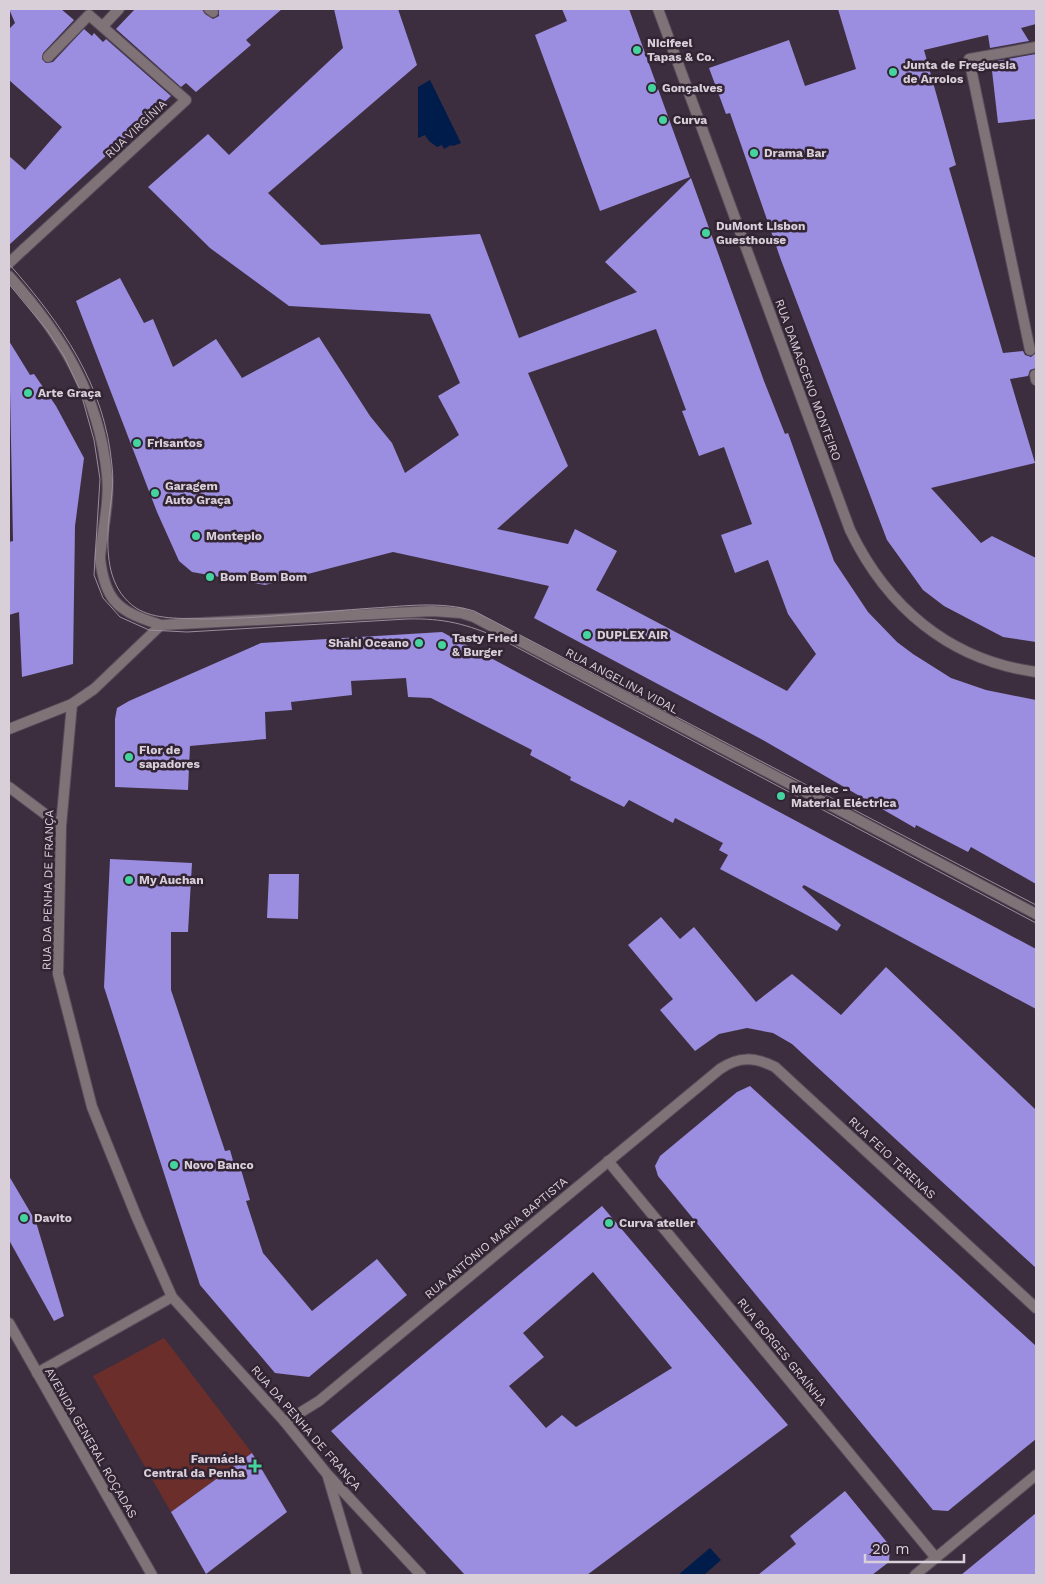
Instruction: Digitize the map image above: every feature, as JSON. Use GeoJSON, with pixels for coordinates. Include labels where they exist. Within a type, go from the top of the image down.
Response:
{"type":"FeatureCollection","features":[{"type":"Feature","properties":{"kind":"street"},"geometry":{"type":"LineString","coordinates":[[103,26],[118,9]]}},
{"type":"Feature","properties":{"kind":"street","name":"RUA DAMASCENO MONTEIRO"},"geometry":{"type":"LineString","coordinates":[[658,9],[850,530],[863,557],[880,582],[900,605],[923,625],[948,642],[975,656],[1004,666],[1036,672]]}},
{"type":"Feature","properties":{"kind":"street","name":"RUA VIRGÍNIA"},"geometry":{"type":"LineString","coordinates":[[9,263],[186,100],[86,12],[48,57]]}},
{"type":"Feature","properties":{"kind":"street"},"geometry":{"type":"LineString","coordinates":[[1030,350],[969,59],[1036,47]]}},
{"type":"Feature","properties":{"kind":"street"},"geometry":{"type":"LineString","coordinates":[[9,276],[55,331],[73,362],[91,408],[107,476],[100,558],[104,583],[109,595],[130,615],[161,625],[94,689],[72,704],[9,729]]}},
{"type":"Feature","properties":{"kind":"street","name":"RUA ANGELINA VIDAL"},"geometry":{"type":"LineString","coordinates":[[161,625],[432,610],[460,613],[474,617],[1036,914]]}},
{"type":"Feature","properties":{"kind":"street","name":"RUA DA PENHA DE FRANÇA"},"geometry":{"type":"LineString","coordinates":[[72,704],[61,826],[58,974],[92,1107],[137,1218],[172,1297],[285,1422],[327,1474],[421,1575]]}},
{"type":"Feature","properties":{"kind":"street"},"geometry":{"type":"LineString","coordinates":[[9,787],[61,826]]}},
{"type":"Feature","properties":{"kind":"street","name":"RUA FEIO TERENAS"},"geometry":{"type":"LineString","coordinates":[[720,1069],[730,1062],[747,1058],[762,1061],[775,1067],[1036,1308]]}},
{"type":"Feature","properties":{"kind":"street","name":"RUA ANTÓNIO MARIA BAPTISTA"},"geometry":{"type":"LineString","coordinates":[[285,1422],[319,1401],[720,1069]]}},
{"type":"Feature","properties":{"kind":"street","name":"RUA BORGES GRAÍNHA"},"geometry":{"type":"LineString","coordinates":[[608,1161],[936,1558]]}},
{"type":"Feature","properties":{"kind":"street"},"geometry":{"type":"LineString","coordinates":[[37,1373],[172,1297]]}},
{"type":"Feature","properties":{"kind":"street","name":"AVENIDA GENERAL ROÇADAS"},"geometry":{"type":"LineString","coordinates":[[9,1323],[152,1575]]}},
{"type":"Feature","properties":{"kind":"street"},"geometry":{"type":"LineString","coordinates":[[327,1474],[357,1575]]}},
{"type":"Feature","properties":{"kind":"street"},"geometry":{"type":"LineString","coordinates":[[915,1575],[1036,1475]]}},
{"type":"Feature","properties":{"kind":"shaded area"},"geometry":{"type":"Polygon","coordinates":[[[164,1338],[252,1453],[171,1512],[93,1376],[164,1338]]]}},
{"type":"Feature","properties":{"kind":"water"},"geometry":{"type":"Polygon","coordinates":[[[430,80],[461,143],[444,149],[442,145],[437,147],[425,135],[418,138],[418,87],[430,80]]]}},
{"type":"Feature","properties":{"kind":"water"},"geometry":{"type":"Polygon","coordinates":[[[710,1548],[721,1560],[704,1575],[678,1575],[710,1548]]]}},
{"type":"Feature","properties":{"kind":"building"},"geometry":{"type":"Polygon","coordinates":[[[9,9],[61,9],[74,20],[43,53],[42,59],[46,63],[53,62],[84,29],[92,36],[94,33],[103,42],[106,39],[171,96],[9,245],[9,156],[25,170],[62,127],[9,80],[9,29],[15,23],[9,9]]]}},
{"type":"Feature","properties":{"kind":"building"},"geometry":{"type":"Polygon","coordinates":[[[135,9],[202,9],[205,14],[213,19],[219,16],[219,9],[282,9],[246,40],[251,45],[196,92],[186,83],[181,87],[116,29],[135,9]]]}},
{"type":"Feature","properties":{"kind":"building"},"geometry":{"type":"Polygon","coordinates":[[[334,9],[398,9],[417,65],[268,193],[321,245],[480,234],[519,338],[637,292],[605,262],[691,178],[764,381],[785,434],[788,433],[834,561],[868,612],[897,642],[913,654],[951,678],[986,690],[1036,700],[1036,884],[971,847],[968,852],[916,825],[915,828],[761,739],[534,618],[549,586],[393,552],[265,585],[192,572],[179,561],[157,512],[76,301],[120,278],[144,323],[153,319],[173,367],[216,339],[242,378],[319,337],[370,416],[392,443],[405,473],[459,435],[438,396],[460,383],[430,314],[289,306],[210,248],[148,187],[208,134],[229,155],[343,48],[334,9]],[[656,329],[528,373],[568,466],[497,529],[568,544],[575,529],[617,551],[596,590],[787,691],[816,654],[788,614],[768,560],[735,573],[721,535],[752,524],[724,447],[699,456],[682,411],[686,410],[656,329]]]}},
{"type":"Feature","properties":{"kind":"building"},"geometry":{"type":"Polygon","coordinates":[[[562,9],[629,9],[690,177],[600,211],[535,35],[567,21],[562,9]]]}},
{"type":"Feature","properties":{"kind":"building"},"geometry":{"type":"Polygon","coordinates":[[[838,9],[1036,9],[1036,24],[1021,28],[1029,41],[990,48],[988,35],[924,50],[956,165],[949,168],[1003,353],[1023,351],[1025,355],[1031,357],[1036,353],[1036,368],[1030,370],[1028,376],[1010,379],[1035,463],[931,488],[981,543],[992,536],[1036,558],[1036,642],[1003,637],[944,606],[923,590],[887,540],[781,260],[730,113],[726,114],[709,68],[789,40],[805,86],[856,69],[838,9]]]}},
{"type":"Feature","properties":{"kind":"building"},"geometry":{"type":"Polygon","coordinates":[[[1036,54],[1036,119],[998,123],[991,62],[1036,54]]]}},
{"type":"Feature","properties":{"kind":"building"},"geometry":{"type":"Polygon","coordinates":[[[9,341],[30,375],[34,374],[56,406],[84,458],[75,526],[73,664],[22,677],[19,612],[9,615],[9,542],[13,541],[9,341]]]}},
{"type":"Feature","properties":{"kind":"building"},"geometry":{"type":"Polygon","coordinates":[[[442,632],[1036,949],[1036,1009],[804,885],[802,887],[841,925],[837,931],[720,869],[728,855],[719,850],[723,843],[675,818],[673,823],[629,800],[624,807],[570,780],[571,777],[530,755],[532,750],[431,698],[408,697],[406,678],[351,681],[352,695],[291,702],[292,710],[265,712],[266,739],[190,746],[188,790],[115,787],[115,719],[117,708],[129,701],[261,643],[442,632]]]}},
{"type":"Feature","properties":{"kind":"building"},"geometry":{"type":"Polygon","coordinates":[[[110,859],[192,863],[188,932],[171,932],[171,990],[225,1151],[230,1150],[234,1164],[239,1163],[250,1200],[246,1201],[263,1253],[312,1311],[377,1259],[407,1295],[309,1377],[275,1373],[200,1285],[104,987],[110,859]]]}},
{"type":"Feature","properties":{"kind":"building"},"geometry":{"type":"Polygon","coordinates":[[[269,874],[299,874],[298,919],[267,918],[269,874]]]}},
{"type":"Feature","properties":{"kind":"building"},"geometry":{"type":"Polygon","coordinates":[[[661,917],[680,939],[694,927],[756,1002],[792,974],[841,1015],[886,967],[1036,1110],[1036,1268],[792,1044],[773,1033],[747,1028],[719,1034],[695,1051],[660,1010],[673,999],[628,945],[661,917]]]}},
{"type":"Feature","properties":{"kind":"building"},"geometry":{"type":"Polygon","coordinates":[[[750,1086],[1036,1346],[1036,1439],[948,1511],[933,1510],[658,1176],[655,1166],[660,1156],[737,1092],[750,1086]]]}},
{"type":"Feature","properties":{"kind":"building"},"geometry":{"type":"Polygon","coordinates":[[[9,1176],[36,1222],[64,1316],[54,1321],[9,1240],[9,1176]]]}},
{"type":"Feature","properties":{"kind":"building"},"geometry":{"type":"Polygon","coordinates":[[[602,1206],[788,1425],[587,1575],[465,1575],[331,1431],[602,1206]],[[593,1272],[523,1333],[544,1357],[509,1386],[546,1428],[562,1415],[576,1427],[672,1368],[593,1272]]]}},
{"type":"Feature","properties":{"kind":"building"},"geometry":{"type":"Polygon","coordinates":[[[252,1453],[287,1512],[206,1574],[171,1512],[252,1453]]]}},
{"type":"Feature","properties":{"kind":"building"},"geometry":{"type":"Polygon","coordinates":[[[845,1491],[890,1546],[889,1562],[872,1575],[758,1575],[796,1544],[790,1536],[845,1491]]]}},
{"type":"Feature","properties":{"kind":"building"},"geometry":{"type":"Polygon","coordinates":[[[1036,1513],[1036,1575],[961,1575],[1036,1513]]]}},
{"type":"Feature","properties":{"kind":"tram line"},"geometry":{"type":"LineString","coordinates":[[9,264],[63,332],[90,382],[100,409],[108,436],[113,475],[108,555],[116,584],[121,593],[136,608],[151,615],[203,619],[266,617],[424,605],[449,606],[474,611],[1036,905]]}},
{"type":"Feature","properties":{"kind":"tram line"},"geometry":{"type":"LineString","coordinates":[[9,284],[47,330],[64,356],[80,390],[94,440],[100,479],[94,575],[103,598],[120,617],[149,630],[187,632],[407,619],[444,621],[477,629],[501,639],[1036,923]]}},
{"type":"Feature","properties":{"kind":"place","name":"Nicifeel Tapas & Co."},"geometry":{"type":"Point","coordinates":[637,50]}},
{"type":"Feature","properties":{"kind":"place","name":"Junta de Freguesia de Arroios"},"geometry":{"type":"Point","coordinates":[893,72]}},
{"type":"Feature","properties":{"kind":"place","name":"Gonçalves"},"geometry":{"type":"Point","coordinates":[652,88]}},
{"type":"Feature","properties":{"kind":"place","name":"Curva"},"geometry":{"type":"Point","coordinates":[663,120]}},
{"type":"Feature","properties":{"kind":"place","name":"Drama Bar"},"geometry":{"type":"Point","coordinates":[754,153]}},
{"type":"Feature","properties":{"kind":"place","name":"DuMont Lisbon Guesthouse"},"geometry":{"type":"Point","coordinates":[706,233]}},
{"type":"Feature","properties":{"kind":"place","name":"Arte Graça"},"geometry":{"type":"Point","coordinates":[28,393]}},
{"type":"Feature","properties":{"kind":"place","name":"Frisantos"},"geometry":{"type":"Point","coordinates":[137,443]}},
{"type":"Feature","properties":{"kind":"place","name":"Garagem Auto Graça"},"geometry":{"type":"Point","coordinates":[155,493]}},
{"type":"Feature","properties":{"kind":"place","name":"Montepio"},"geometry":{"type":"Point","coordinates":[196,536]}},
{"type":"Feature","properties":{"kind":"place","name":"Bom Bom Bom"},"geometry":{"type":"Point","coordinates":[210,577]}},
{"type":"Feature","properties":{"kind":"place","name":"DUPLEX AIR"},"geometry":{"type":"Point","coordinates":[587,635]}},
{"type":"Feature","properties":{"kind":"place","name":"Shahi Oceano"},"geometry":{"type":"Point","coordinates":[419,643]}},
{"type":"Feature","properties":{"kind":"place","name":"Tasty Fried & Burger"},"geometry":{"type":"Point","coordinates":[442,645]}},
{"type":"Feature","properties":{"kind":"place","name":"Flor de sapadores"},"geometry":{"type":"Point","coordinates":[129,757]}},
{"type":"Feature","properties":{"kind":"place","name":"Matelec - Material Eléctrica"},"geometry":{"type":"Point","coordinates":[781,796]}},
{"type":"Feature","properties":{"kind":"place","name":"My Auchan"},"geometry":{"type":"Point","coordinates":[129,880]}},
{"type":"Feature","properties":{"kind":"place","name":"Novo Banco"},"geometry":{"type":"Point","coordinates":[174,1165]}},
{"type":"Feature","properties":{"kind":"place","name":"Davito"},"geometry":{"type":"Point","coordinates":[24,1218]}},
{"type":"Feature","properties":{"kind":"place","name":"Curva atelier"},"geometry":{"type":"Point","coordinates":[609,1223]}},
{"type":"Feature","properties":{"kind":"place","name":"Farmácia Central da Penha"},"geometry":{"type":"Point","coordinates":[255,1466]}}]}
